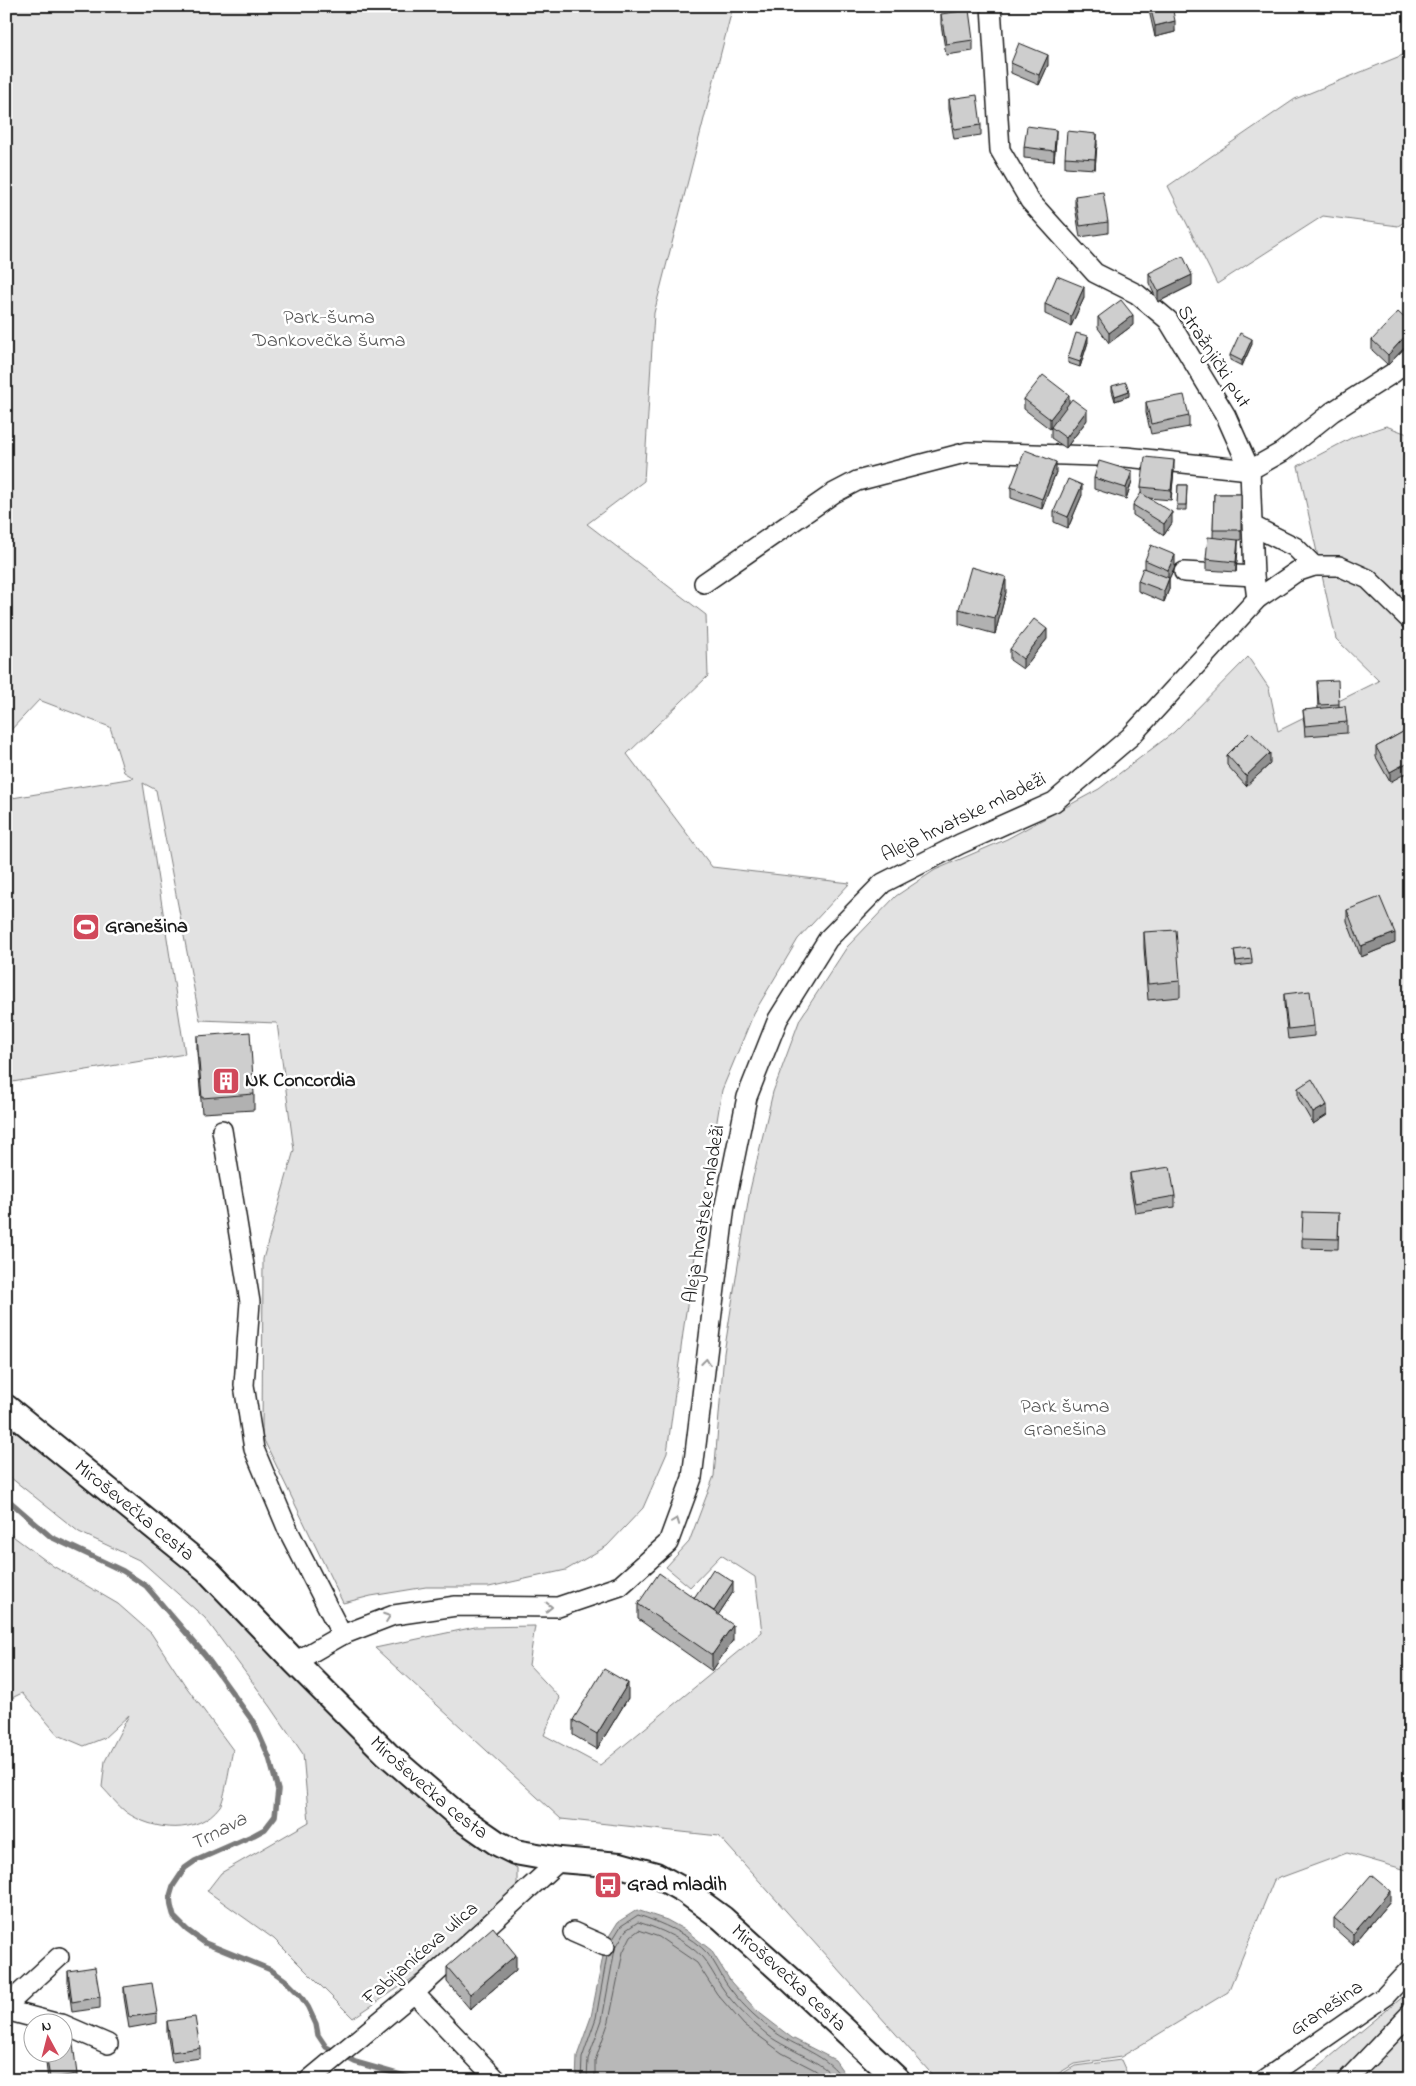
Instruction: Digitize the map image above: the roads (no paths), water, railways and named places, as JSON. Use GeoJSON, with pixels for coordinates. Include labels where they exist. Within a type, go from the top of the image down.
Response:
{"type":"FeatureCollection","features":[{"type":"Feature","properties":{"kind":"main road","name":"Miroševečka cesta"},"geometry":{"type":"LineString","coordinates":[[6,1407],[207,1570],[294,1662],[387,1754],[462,1818],[497,1843],[515,1852],[560,1860],[620,1865],[656,1874],[685,1891],[722,1918],[898,2080]]}},
{"type":"Feature","properties":{"kind":"street","name":"Stražnjički put"},"geometry":{"type":"LineString","coordinates":[[991,6],[1000,150],[1030,201],[1095,273],[1137,294],[1168,320],[1226,416],[1250,470],[1254,576],[1257,599]]}},
{"type":"Feature","properties":{"kind":"street"},"geometry":{"type":"LineString","coordinates":[[704,583],[834,493],[857,481],[968,452],[1126,457],[1250,470],[1282,452],[1332,412],[1393,373],[1410,357]]}},
{"type":"Feature","properties":{"kind":"street"},"geometry":{"type":"LineString","coordinates":[[1253,526],[1295,548],[1314,566]]}},
{"type":"Feature","properties":{"kind":"street","name":"Aleja hrvatske mladeži"},"geometry":{"type":"LineString","coordinates":[[294,1662],[342,1635],[394,1615],[456,1606],[558,1607],[620,1586],[668,1543],[692,1478],[725,1205],[747,1097],[778,1019],[828,939],[883,883],[960,844],[1054,802],[1130,737],[1257,599],[1296,572],[1314,566],[1339,566],[1368,579],[1410,620]]}},
{"type":"Feature","properties":{"kind":"street"},"geometry":{"type":"LineString","coordinates":[[1184,572],[1254,576]]}},
{"type":"Feature","properties":{"kind":"street"},"geometry":{"type":"LineString","coordinates":[[222,1130],[250,1302],[244,1384],[254,1449],[288,1530],[342,1635]]}},
{"type":"Feature","properties":{"kind":"street","name":"Fabijanićeva ulica"},"geometry":{"type":"LineString","coordinates":[[312,2077],[414,1993],[560,1860]]}},
{"type":"Feature","properties":{"kind":"street"},"geometry":{"type":"LineString","coordinates":[[573,1932],[605,1946]]}},
{"type":"Feature","properties":{"kind":"street"},"geometry":{"type":"LineString","coordinates":[[6,2006],[60,1957]]}},
{"type":"Feature","properties":{"kind":"street","name":"Granešina"},"geometry":{"type":"LineString","coordinates":[[1264,2080],[1385,1996],[1410,1969]]}},
{"type":"Feature","properties":{"kind":"street"},"geometry":{"type":"LineString","coordinates":[[414,1993],[497,2080]]}},
{"type":"Feature","properties":{"kind":"street"},"geometry":{"type":"LineString","coordinates":[[6,2010],[22,2014]]}},
{"type":"Feature","properties":{"kind":"street"},"geometry":{"type":"LineString","coordinates":[[1347,2080],[1410,2014]]}},
{"type":"Feature","properties":{"kind":"street"},"geometry":{"type":"LineString","coordinates":[[72,2029],[108,2044]]}},
{"type":"Feature","properties":{"kind":"water"},"geometry":{"type":"Polygon","coordinates":[[[637,1910],[667,1920],[685,1930],[711,1950],[731,1982],[757,2011],[792,2038],[835,2060],[849,2080],[576,2080],[577,2056],[591,2017],[606,1941],[618,1922],[637,1910]]]}},
{"type":"Feature","properties":{"kind":"waterway","name":"Trnava"},"geometry":{"type":"LineString","coordinates":[[6,1498],[51,1537],[123,1571],[146,1586],[205,1655],[254,1723],[269,1757],[278,1790],[275,1816],[265,1829],[195,1861],[185,1868],[173,1886],[170,1896],[174,1917],[187,1930],[205,1943],[271,1970],[285,1980],[300,1995],[308,2007],[316,2024],[318,2035],[326,2047],[355,2062],[418,2080]]}},
{"type":"Feature","properties":{"kind":"place","name":"Granešina"},"geometry":{"type":"Point","coordinates":[86,927]}},
{"type":"Feature","properties":{"kind":"place","name":"NK Concordia"},"geometry":{"type":"Point","coordinates":[226,1081]}},
{"type":"Feature","properties":{"kind":"place","name":"Grad mladih"},"geometry":{"type":"Point","coordinates":[608,1885]}},
{"type":"Feature","properties":{"kind":"park label","name":"Park-šuma Dankovečka šuma"},"geometry":{"type":"Point","coordinates":[329,330]}},
{"type":"Feature","properties":{"kind":"park label","name":"Park šuma Granešina"},"geometry":{"type":"Point","coordinates":[1065,1418]}}]}
